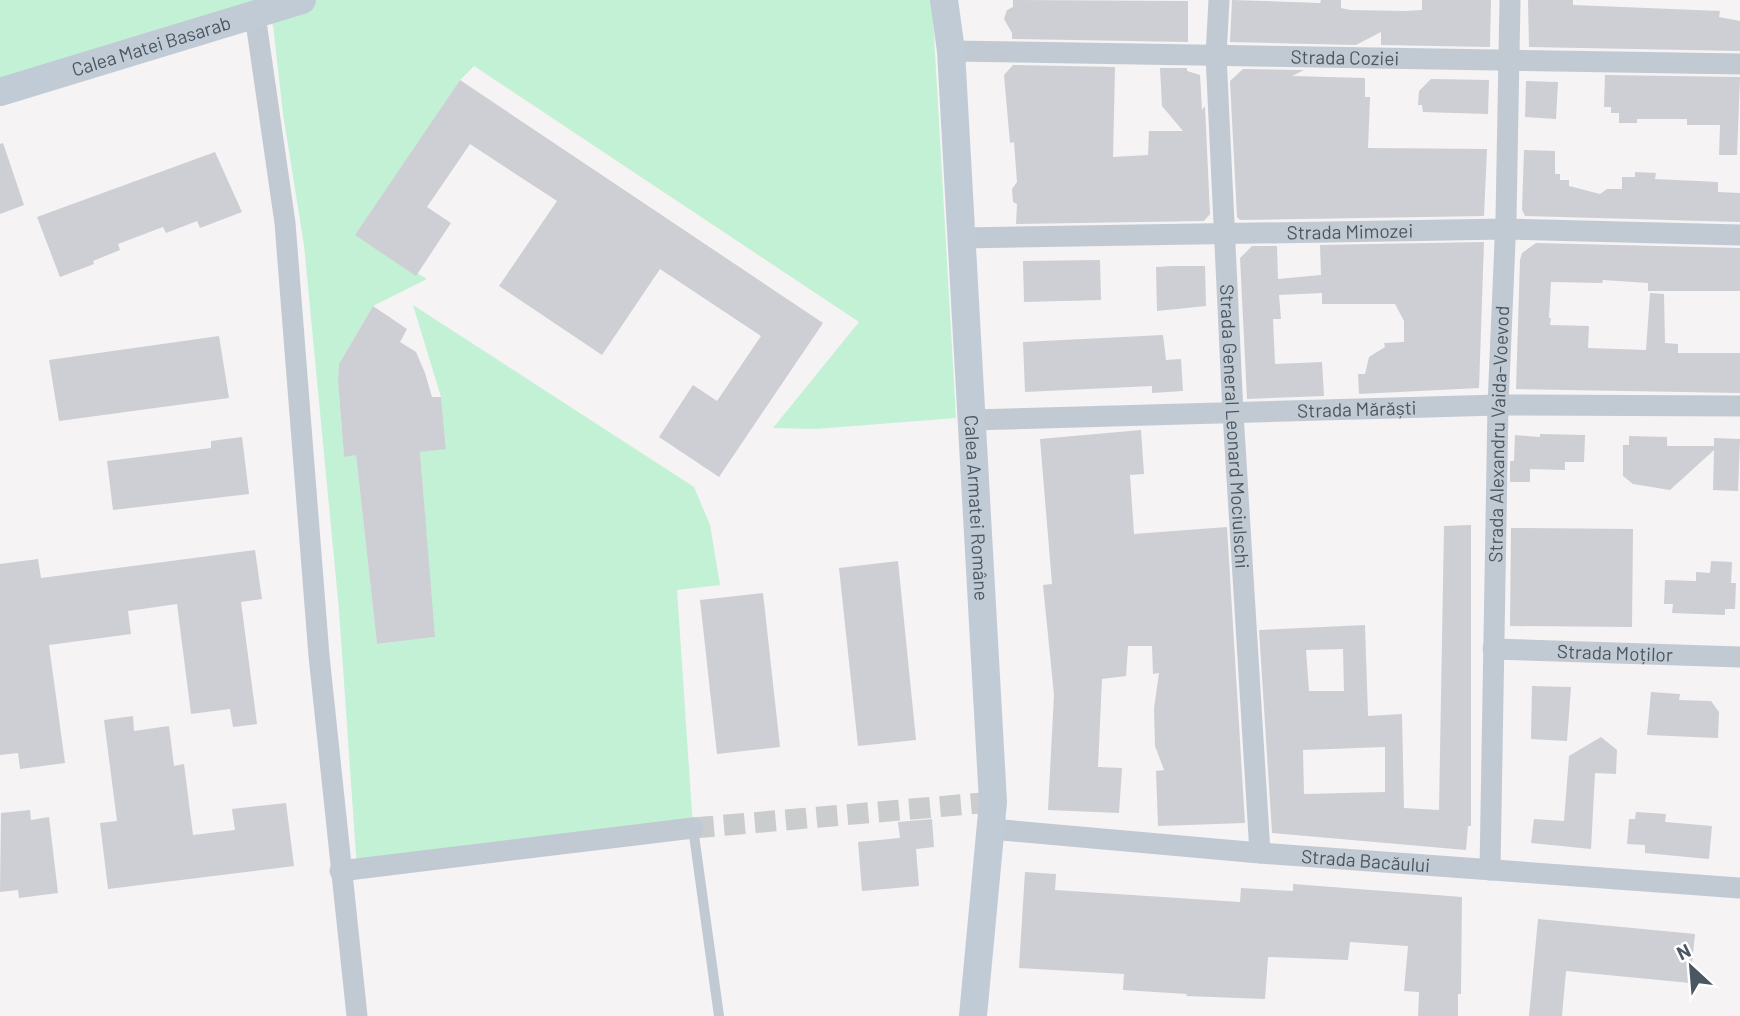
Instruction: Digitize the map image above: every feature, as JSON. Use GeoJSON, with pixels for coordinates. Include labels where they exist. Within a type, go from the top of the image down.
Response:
{"type":"FeatureCollection","features":[{"type":"Feature","properties":{"kind":"street","name":"Calea Matei Basarab"},"geometry":{"type":"LineString","coordinates":[[0,92],[302,0]]}},
{"type":"Feature","properties":{"kind":"street","name":"Calea Armatei Române"},"geometry":{"type":"LineString","coordinates":[[944,0],[951,51],[993,802],[973,1016]]}},
{"type":"Feature","properties":{"kind":"street","name":"Strada General Leonard Mociulschi"},"geometry":{"type":"LineString","coordinates":[[1219,0],[1216,55],[1233,413],[1260,853]]}},
{"type":"Feature","properties":{"kind":"street","name":"Strada Alexandru Vaida-Voevod"},"geometry":{"type":"LineString","coordinates":[[1490,870],[1498,405],[1510,0]]}},
{"type":"Feature","properties":{"kind":"street"},"geometry":{"type":"LineString","coordinates":[[255,15],[285,223],[319,656],[357,1016]]}},
{"type":"Feature","properties":{"kind":"street","name":"Strada Coziei"},"geometry":{"type":"LineString","coordinates":[[951,51],[1740,64]]}},
{"type":"Feature","properties":{"kind":"street","name":"Strada Mimozei"},"geometry":{"type":"LineString","coordinates":[[962,238],[1505,229],[1740,235]]}},
{"type":"Feature","properties":{"kind":"street","name":"Strada Mărăști"},"geometry":{"type":"LineString","coordinates":[[972,420],[1498,405],[1740,406]]}},
{"type":"Feature","properties":{"kind":"street","name":"Strada Moților"},"geometry":{"type":"LineString","coordinates":[[1493,649],[1740,657]]}},
{"type":"Feature","properties":{"kind":"street"},"geometry":{"type":"LineString","coordinates":[[340,872],[693,828]]}},
{"type":"Feature","properties":{"kind":"street","name":"Strada Bacăului"},"geometry":{"type":"LineString","coordinates":[[991,829],[1260,853],[1740,888]]}},
{"type":"Feature","properties":{"kind":"lane"},"geometry":{"type":"LineString","coordinates":[[693,828],[719,1016]]}},
{"type":"Feature","properties":{"kind":"green space"},"geometry":{"type":"Polygon","coordinates":[[[0,0],[932,0],[956,418],[815,429],[773,428],[859,322],[474,66],[460,80],[356,235],[427,279],[373,306],[339,364],[344,456],[356,455],[377,644],[434,637],[420,452],[446,448],[441,397],[413,305],[694,487],[710,525],[720,585],[677,590],[693,828],[357,869],[339,610],[304,245],[283,114],[273,25],[255,15],[0,92],[0,0]]]}},
{"type":"Feature","properties":{"kind":"building"},"geometry":{"type":"Polygon","coordinates":[[[1013,0],[1188,1],[1188,42],[1012,39],[1012,33],[1004,19],[1007,10],[1013,7],[1013,0]]]}},
{"type":"Feature","properties":{"kind":"building"},"geometry":{"type":"Polygon","coordinates":[[[1232,0],[1320,3],[1321,0],[1341,0],[1341,8],[1350,10],[1405,11],[1422,10],[1422,0],[1491,0],[1490,47],[1381,45],[1381,32],[1356,45],[1230,42],[1232,0]]]}},
{"type":"Feature","properties":{"kind":"building"},"geometry":{"type":"Polygon","coordinates":[[[1528,0],[1573,0],[1573,5],[1720,11],[1719,17],[1740,21],[1740,51],[1529,47],[1528,0]]]}},
{"type":"Feature","properties":{"kind":"building"},"geometry":{"type":"Polygon","coordinates":[[[1013,65],[1115,67],[1113,157],[1148,155],[1149,131],[1183,131],[1162,106],[1160,68],[1187,68],[1187,71],[1200,75],[1202,110],[1205,106],[1210,214],[1204,221],[1016,224],[1017,204],[1013,202],[1012,189],[1017,182],[1014,142],[1010,143],[1004,75],[1013,65]]]}},
{"type":"Feature","properties":{"kind":"building"},"geometry":{"type":"Polygon","coordinates":[[[1243,69],[1304,70],[1292,76],[1365,78],[1365,97],[1370,97],[1368,148],[1487,149],[1484,216],[1240,220],[1237,217],[1230,81],[1243,69]]]}},
{"type":"Feature","properties":{"kind":"building"},"geometry":{"type":"Polygon","coordinates":[[[1605,75],[1740,77],[1737,155],[1719,155],[1720,125],[1687,125],[1687,119],[1637,119],[1637,123],[1619,123],[1619,113],[1611,113],[1611,107],[1604,107],[1605,75]]]}},
{"type":"Feature","properties":{"kind":"building"},"geometry":{"type":"Polygon","coordinates":[[[1431,79],[1489,80],[1488,114],[1423,112],[1422,105],[1418,105],[1419,91],[1431,79]]]}},
{"type":"Feature","properties":{"kind":"building"},"geometry":{"type":"Polygon","coordinates":[[[460,80],[823,323],[719,477],[659,437],[693,385],[717,401],[761,336],[660,269],[602,355],[499,286],[557,201],[470,144],[427,207],[451,223],[416,276],[355,235],[460,80]]]}},
{"type":"Feature","properties":{"kind":"building"},"geometry":{"type":"Polygon","coordinates":[[[1526,81],[1558,82],[1556,119],[1525,117],[1526,81]]]}},
{"type":"Feature","properties":{"kind":"building"},"geometry":{"type":"Polygon","coordinates":[[[3,143],[24,205],[0,214],[0,144],[3,143]]]}},
{"type":"Feature","properties":{"kind":"building"},"geometry":{"type":"Polygon","coordinates":[[[1524,150],[1555,151],[1555,174],[1560,174],[1560,180],[1569,180],[1569,186],[1600,194],[1607,189],[1622,189],[1622,177],[1635,177],[1635,172],[1656,173],[1655,179],[1718,182],[1718,192],[1740,193],[1740,222],[1525,216],[1522,210],[1524,150]]]}},
{"type":"Feature","properties":{"kind":"building"},"geometry":{"type":"Polygon","coordinates":[[[215,152],[242,212],[200,228],[197,221],[166,233],[163,227],[118,244],[120,250],[60,277],[37,217],[215,152]]]}},
{"type":"Feature","properties":{"kind":"building"},"geometry":{"type":"Polygon","coordinates":[[[1484,242],[1479,388],[1359,394],[1358,374],[1365,374],[1369,357],[1385,347],[1384,343],[1404,342],[1404,321],[1395,304],[1322,304],[1322,293],[1279,295],[1281,319],[1273,319],[1275,364],[1322,362],[1324,396],[1247,399],[1240,258],[1252,246],[1277,246],[1278,279],[1321,275],[1320,245],[1484,242]]]}},
{"type":"Feature","properties":{"kind":"building"},"geometry":{"type":"Polygon","coordinates":[[[1536,243],[1740,248],[1740,291],[1648,291],[1648,283],[1603,280],[1602,283],[1551,282],[1549,318],[1550,325],[1589,326],[1588,348],[1646,350],[1650,293],[1664,294],[1665,343],[1678,344],[1678,353],[1740,353],[1740,393],[1516,389],[1520,260],[1522,253],[1536,243]]]}},
{"type":"Feature","properties":{"kind":"building"},"geometry":{"type":"Polygon","coordinates":[[[1100,260],[1101,300],[1024,302],[1023,261],[1100,260]]]}},
{"type":"Feature","properties":{"kind":"building"},"geometry":{"type":"Polygon","coordinates":[[[1205,266],[1206,306],[1157,311],[1156,267],[1205,266]]]}},
{"type":"Feature","properties":{"kind":"building"},"geometry":{"type":"Polygon","coordinates":[[[373,306],[407,329],[400,342],[416,352],[432,397],[441,397],[446,449],[420,452],[435,637],[377,644],[356,455],[344,457],[338,381],[339,364],[373,306]]]}},
{"type":"Feature","properties":{"kind":"building"},"geometry":{"type":"Polygon","coordinates":[[[1163,335],[1166,360],[1181,359],[1183,391],[1152,393],[1152,386],[1025,392],[1023,342],[1163,335]]]}},
{"type":"Feature","properties":{"kind":"building"},"geometry":{"type":"Polygon","coordinates":[[[219,336],[229,398],[59,421],[49,360],[219,336]]]}},
{"type":"Feature","properties":{"kind":"building"},"geometry":{"type":"Polygon","coordinates":[[[1141,430],[1144,474],[1130,475],[1134,534],[1227,527],[1245,823],[1158,826],[1156,771],[1164,770],[1155,746],[1154,708],[1159,673],[1153,674],[1152,646],[1128,646],[1126,676],[1102,679],[1098,767],[1122,768],[1119,813],[1048,810],[1054,695],[1043,585],[1052,584],[1040,439],[1141,430]]]}},
{"type":"Feature","properties":{"kind":"building"},"geometry":{"type":"Polygon","coordinates":[[[1540,434],[1585,435],[1584,462],[1565,462],[1565,470],[1530,469],[1530,482],[1510,482],[1510,461],[1514,461],[1515,435],[1540,437],[1540,434]]]}},
{"type":"Feature","properties":{"kind":"building"},"geometry":{"type":"Polygon","coordinates":[[[1629,436],[1667,437],[1667,446],[1714,446],[1714,438],[1740,439],[1738,491],[1713,490],[1714,450],[1670,490],[1633,484],[1623,476],[1623,445],[1629,445],[1629,436]]]}},
{"type":"Feature","properties":{"kind":"building"},"geometry":{"type":"Polygon","coordinates":[[[242,437],[249,494],[113,510],[107,461],[211,448],[211,441],[242,437]]]}},
{"type":"Feature","properties":{"kind":"building"},"geometry":{"type":"Polygon","coordinates":[[[1471,525],[1471,826],[1468,826],[1466,850],[1272,833],[1259,630],[1365,625],[1368,716],[1402,714],[1404,808],[1439,810],[1444,526],[1471,525]],[[1343,649],[1306,650],[1309,691],[1344,691],[1343,649]],[[1385,747],[1303,750],[1304,794],[1385,792],[1385,747]]]}},
{"type":"Feature","properties":{"kind":"building"},"geometry":{"type":"Polygon","coordinates":[[[1511,528],[1633,529],[1632,627],[1510,626],[1511,528]]]}},
{"type":"Feature","properties":{"kind":"building"},"geometry":{"type":"Polygon","coordinates":[[[255,550],[262,599],[241,602],[257,724],[233,727],[230,709],[191,714],[177,604],[128,611],[131,634],[49,645],[65,763],[20,769],[18,753],[0,755],[0,564],[38,559],[41,578],[255,550]]]}},
{"type":"Feature","properties":{"kind":"building"},"geometry":{"type":"Polygon","coordinates":[[[898,561],[916,740],[858,746],[839,568],[898,561]]]}},
{"type":"Feature","properties":{"kind":"building"},"geometry":{"type":"Polygon","coordinates":[[[1711,561],[1732,562],[1731,583],[1736,583],[1735,609],[1725,609],[1725,615],[1672,613],[1673,604],[1664,604],[1665,580],[1696,581],[1696,572],[1710,573],[1711,561]]]}},
{"type":"Feature","properties":{"kind":"building"},"geometry":{"type":"Polygon","coordinates":[[[763,593],[780,747],[717,754],[700,600],[763,593]]]}},
{"type":"Feature","properties":{"kind":"building"},"geometry":{"type":"Polygon","coordinates":[[[1532,686],[1571,687],[1567,741],[1531,739],[1532,686]]]}},
{"type":"Feature","properties":{"kind":"building"},"geometry":{"type":"Polygon","coordinates":[[[1651,692],[1680,694],[1679,700],[1711,701],[1719,712],[1718,738],[1647,735],[1651,692]]]}},
{"type":"Feature","properties":{"kind":"building"},"geometry":{"type":"Polygon","coordinates":[[[133,716],[134,731],[169,726],[174,766],[184,764],[193,835],[235,830],[232,809],[286,803],[294,866],[108,889],[100,823],[117,821],[104,720],[133,716]]]}},
{"type":"Feature","properties":{"kind":"building"},"geometry":{"type":"Polygon","coordinates":[[[1601,737],[1617,750],[1616,774],[1595,773],[1591,849],[1531,843],[1534,819],[1564,821],[1569,756],[1601,737]]]}},
{"type":"Feature","properties":{"kind":"building"},"geometry":{"type":"Polygon","coordinates":[[[30,810],[31,820],[49,817],[58,893],[19,898],[18,890],[0,892],[1,813],[30,810]]]}},
{"type":"Feature","properties":{"kind":"building"},"geometry":{"type":"Polygon","coordinates":[[[1636,812],[1666,814],[1665,822],[1712,826],[1709,859],[1645,853],[1645,845],[1627,844],[1629,819],[1635,819],[1636,812]]]}},
{"type":"Feature","properties":{"kind":"building"},"geometry":{"type":"Polygon","coordinates":[[[932,819],[934,847],[916,849],[919,886],[862,891],[858,842],[900,838],[898,822],[932,819]]]}},
{"type":"Feature","properties":{"kind":"building"},"geometry":{"type":"Polygon","coordinates":[[[1025,872],[1056,874],[1055,890],[1240,902],[1241,888],[1293,891],[1293,884],[1462,897],[1461,994],[1458,994],[1458,1016],[1418,1016],[1419,992],[1404,991],[1408,946],[1350,942],[1348,960],[1268,957],[1265,999],[1123,990],[1124,974],[1019,968],[1025,872]]]}},
{"type":"Feature","properties":{"kind":"building"},"geometry":{"type":"Polygon","coordinates":[[[1538,919],[1695,934],[1690,983],[1566,971],[1562,1016],[1529,1016],[1538,919]]]}},
{"type":"Feature","properties":{"kind":"tunnel"},"geometry":{"type":"LineString","coordinates":[[693,828],[993,802]]}}]}
